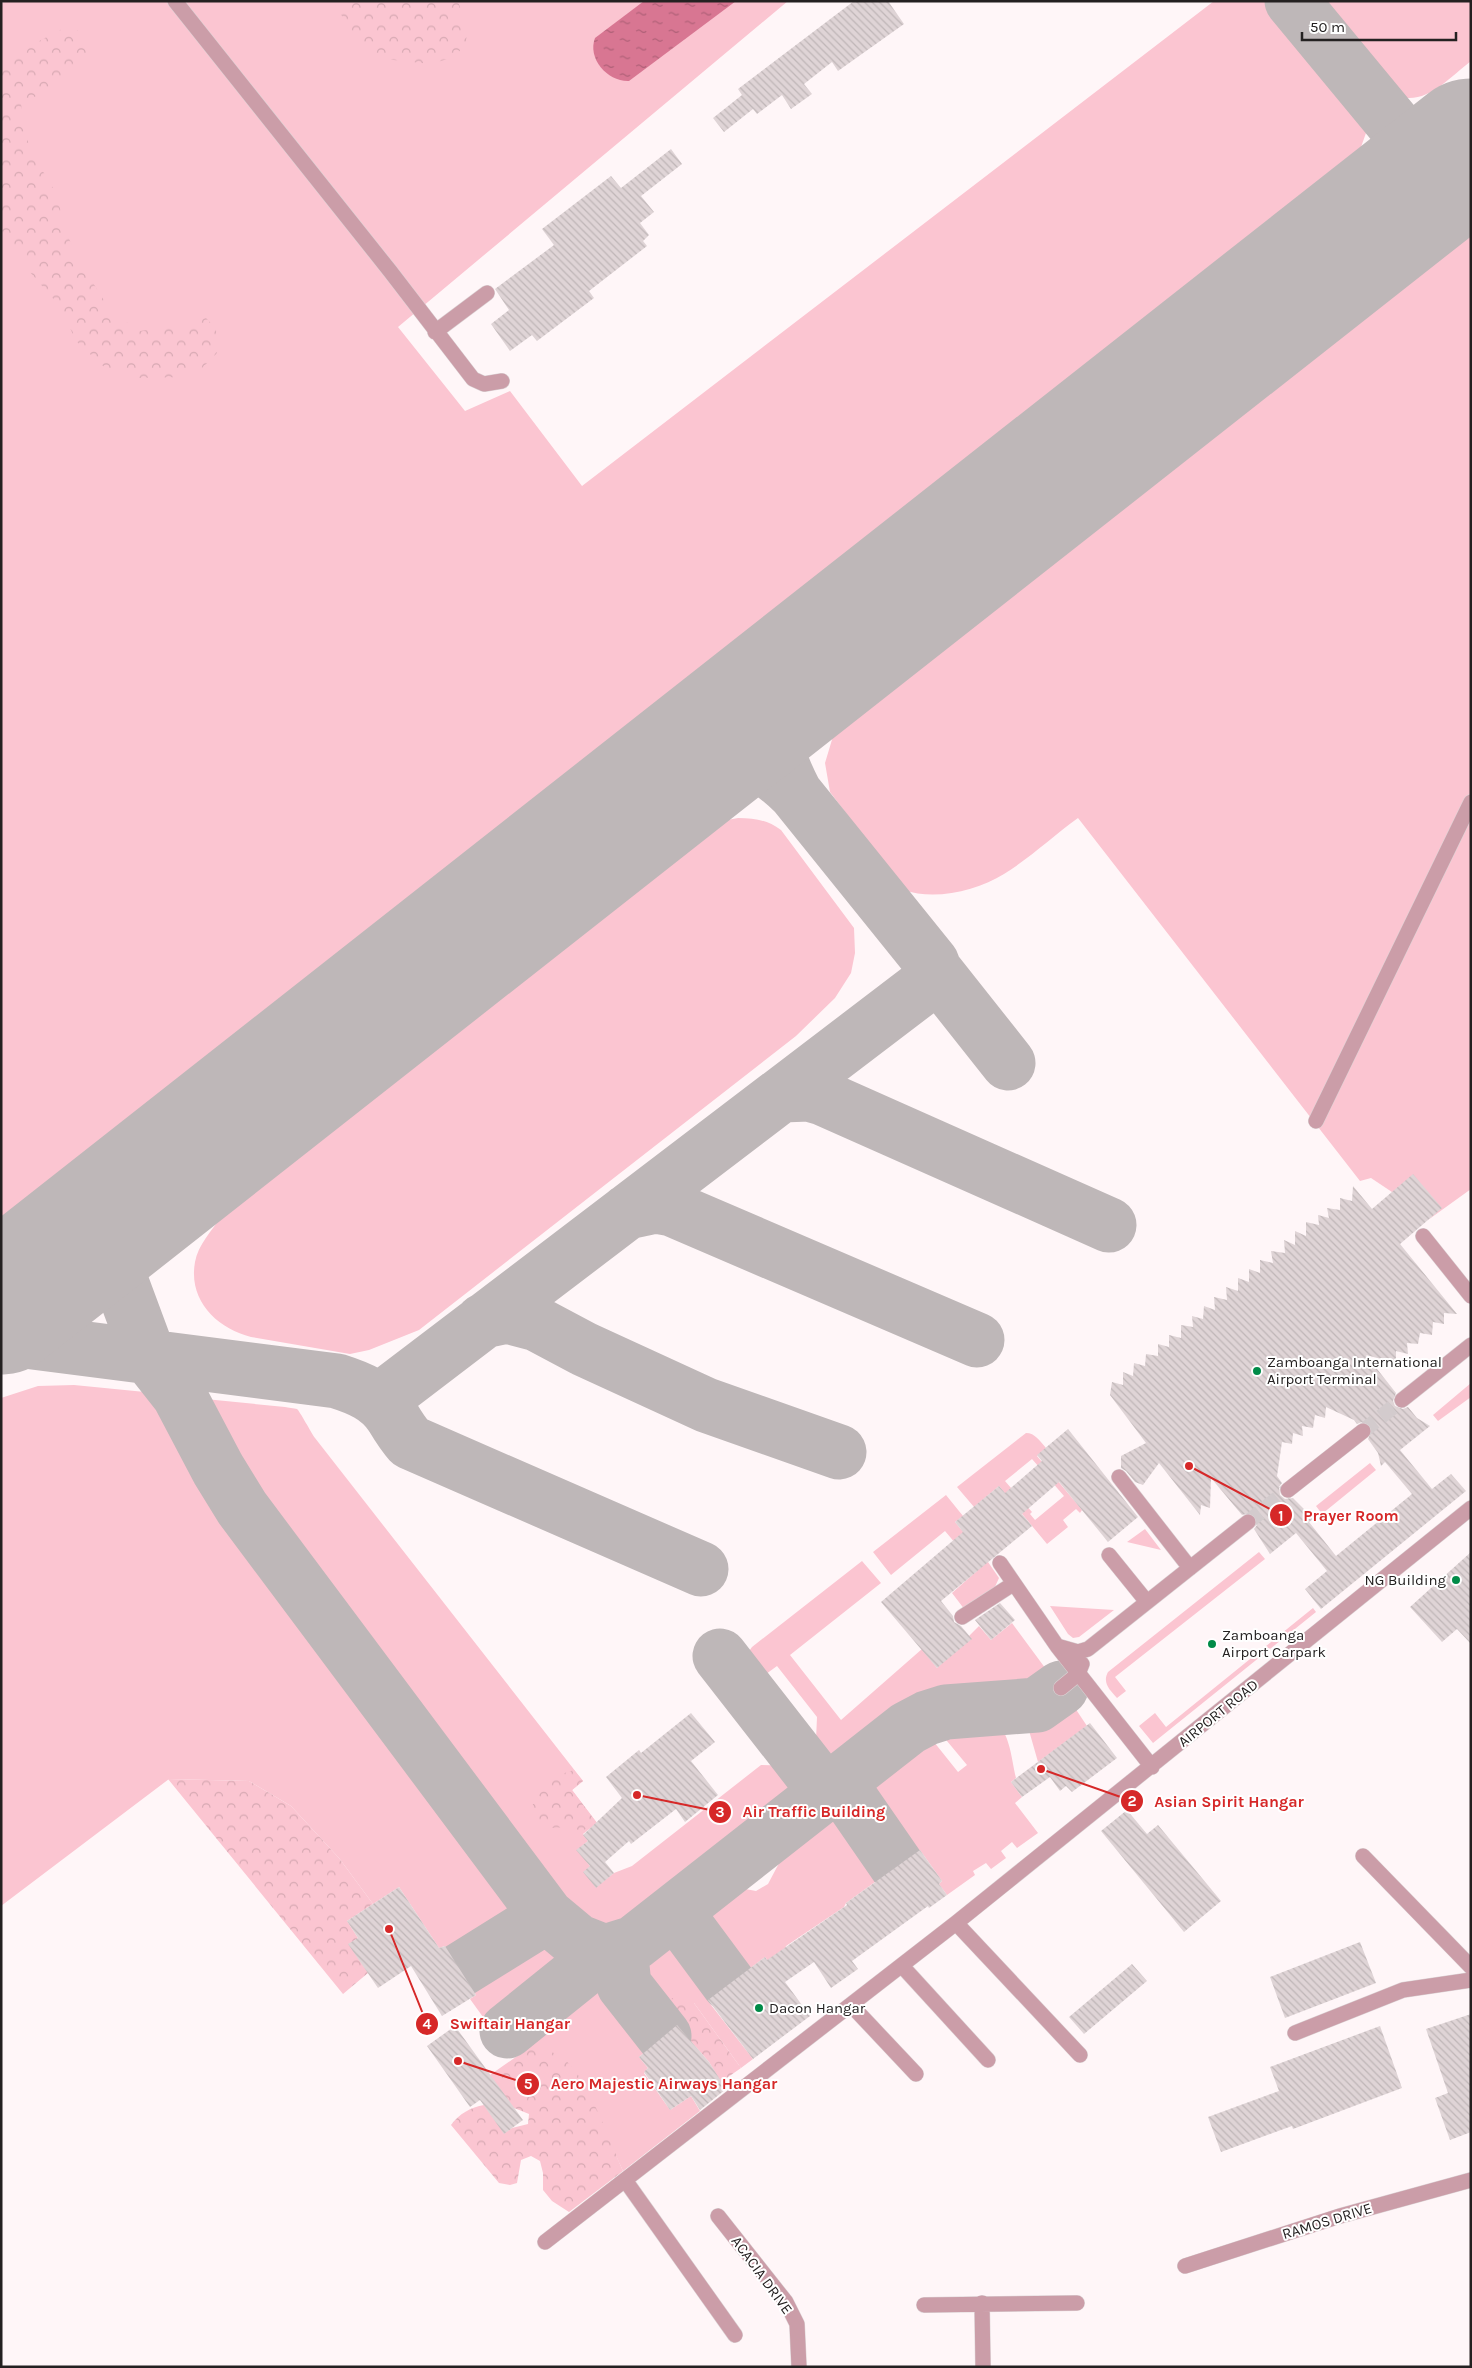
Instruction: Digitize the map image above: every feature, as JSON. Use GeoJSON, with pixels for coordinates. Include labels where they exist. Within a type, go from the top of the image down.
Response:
{"type":"FeatureCollection","features":[{"type":"Feature","properties":{"kind":"street"},"geometry":{"type":"LineString","coordinates":[[175,1],[390,271],[472,379],[484,384],[502,381]]}},
{"type":"Feature","properties":{"kind":"street"},"geometry":{"type":"LineString","coordinates":[[435,332],[487,294]]}},
{"type":"Feature","properties":{"kind":"street"},"geometry":{"type":"LineString","coordinates":[[1316,1121],[1471,802]]}},
{"type":"Feature","properties":{"kind":"street"},"geometry":{"type":"LineString","coordinates":[[1423,1236],[1465,1278],[1471,1296]]}},
{"type":"Feature","properties":{"kind":"street"},"geometry":{"type":"LineString","coordinates":[[1402,1400],[1471,1345]]}},
{"type":"Feature","properties":{"kind":"street"},"geometry":{"type":"LineString","coordinates":[[1288,1490],[1363,1431]]}},
{"type":"Feature","properties":{"kind":"street"},"geometry":{"type":"LineString","coordinates":[[1119,1477],[1190,1568]]}},
{"type":"Feature","properties":{"kind":"street","name":"AIRPORT ROAD"},"geometry":{"type":"LineString","coordinates":[[545,2242],[902,1966],[1152,1767],[1471,1508]]}},
{"type":"Feature","properties":{"kind":"street"},"geometry":{"type":"LineString","coordinates":[[1057,1646],[1078,1652],[1088,1649],[1248,1522]]}},
{"type":"Feature","properties":{"kind":"street"},"geometry":{"type":"LineString","coordinates":[[1109,1555],[1147,1602]]}},
{"type":"Feature","properties":{"kind":"street"},"geometry":{"type":"LineString","coordinates":[[1000,1563],[1057,1646],[1152,1767]]}},
{"type":"Feature","properties":{"kind":"street"},"geometry":{"type":"LineString","coordinates":[[962,1617],[1013,1584]]}},
{"type":"Feature","properties":{"kind":"street"},"geometry":{"type":"LineString","coordinates":[[1061,1688],[1078,1674],[1088,1649]]}},
{"type":"Feature","properties":{"kind":"street"},"geometry":{"type":"LineString","coordinates":[[1363,1856],[1471,1967]]}},
{"type":"Feature","properties":{"kind":"street"},"geometry":{"type":"LineString","coordinates":[[956,1923],[1080,2055]]}},
{"type":"Feature","properties":{"kind":"street"},"geometry":{"type":"LineString","coordinates":[[902,1966],[988,2060]]}},
{"type":"Feature","properties":{"kind":"street"},"geometry":{"type":"LineString","coordinates":[[1295,2033],[1403,1990],[1471,1980]]}},
{"type":"Feature","properties":{"kind":"street"},"geometry":{"type":"LineString","coordinates":[[851,2005],[916,2074]]}},
{"type":"Feature","properties":{"kind":"street"},"geometry":{"type":"LineString","coordinates":[[625,2180],[735,2335]]}},
{"type":"Feature","properties":{"kind":"street","name":"RAMOS DRIVE"},"geometry":{"type":"LineString","coordinates":[[1185,2266],[1340,2216],[1471,2180]]}},
{"type":"Feature","properties":{"kind":"street","name":"ACACIA DRIVE"},"geometry":{"type":"LineString","coordinates":[[718,2216],[786,2302],[797,2324],[799,2367]]}},
{"type":"Feature","properties":{"kind":"street"},"geometry":{"type":"LineString","coordinates":[[982,2303],[982,2367]]}},
{"type":"Feature","properties":{"kind":"street"},"geometry":{"type":"LineString","coordinates":[[924,2305],[1077,2303]]}},
{"type":"Feature","properties":{"kind":"green space"},"geometry":{"type":"Polygon","coordinates":[[[5,1],[788,1],[398,327],[465,411],[510,391],[582,486],[1214,1],[1271,1],[1360,109],[1366,133],[1361,147],[1,1218],[1,4],[5,1]]]}},
{"type":"Feature","properties":{"kind":"green space"},"geometry":{"type":"Polygon","coordinates":[[[333,1],[458,1],[467,29],[466,44],[454,57],[431,64],[384,59],[355,38],[333,1]]]}},
{"type":"Feature","properties":{"kind":"green space"},"geometry":{"type":"Polygon","coordinates":[[[1318,1],[1471,1],[1471,61],[1443,84],[1424,95],[1413,98],[1390,93],[1318,1]]]}},
{"type":"Feature","properties":{"kind":"green space"},"geometry":{"type":"Polygon","coordinates":[[[66,27],[86,33],[89,46],[86,57],[80,66],[62,82],[21,103],[24,131],[33,155],[56,193],[66,232],[78,259],[112,313],[140,331],[179,325],[206,318],[216,329],[217,353],[202,368],[186,377],[132,378],[103,366],[77,342],[57,303],[29,271],[1,229],[1,61],[66,27]]]}},
{"type":"Feature","properties":{"kind":"green space"},"geometry":{"type":"Polygon","coordinates":[[[1471,229],[1471,1189],[1428,1220],[1441,1208],[1392,1192],[1371,1178],[1360,1181],[1078,818],[1023,861],[993,880],[955,892],[928,895],[916,893],[904,890],[830,792],[825,763],[834,733],[1471,229]]]}},
{"type":"Feature","properties":{"kind":"green space"},"geometry":{"type":"Polygon","coordinates":[[[738,818],[761,820],[781,830],[854,928],[855,953],[851,973],[835,998],[796,1036],[419,1330],[369,1350],[350,1354],[251,1337],[239,1333],[216,1320],[201,1300],[196,1289],[194,1276],[195,1262],[202,1244],[222,1216],[722,821],[738,818]]]}},
{"type":"Feature","properties":{"kind":"green space"},"geometry":{"type":"Polygon","coordinates":[[[1471,1383],[1471,1397],[1438,1421],[1433,1415],[1471,1383]]]}},
{"type":"Feature","properties":{"kind":"green space"},"geometry":{"type":"Polygon","coordinates":[[[74,1385],[145,1392],[169,1408],[186,1428],[223,1495],[519,1894],[519,1911],[507,1925],[453,1959],[445,1946],[439,1948],[399,1887],[373,1904],[339,1858],[291,1806],[249,1781],[169,1779],[1,1906],[1,1398],[38,1386],[74,1385]]]}},
{"type":"Feature","properties":{"kind":"green space"},"geometry":{"type":"Polygon","coordinates":[[[205,1399],[298,1410],[315,1438],[583,1781],[572,1790],[597,1823],[583,1834],[588,1841],[577,1850],[590,1866],[596,1887],[614,1873],[632,1866],[761,1765],[794,1766],[804,1782],[803,1790],[798,1800],[628,1933],[618,1935],[601,1934],[578,1924],[563,1912],[257,1511],[227,1466],[199,1409],[200,1403],[205,1399]]]}},
{"type":"Feature","properties":{"kind":"green space"},"geometry":{"type":"Polygon","coordinates":[[[1026,1433],[1029,1433],[1037,1438],[1046,1448],[1037,1456],[1082,1510],[1080,1513],[1076,1509],[1063,1520],[1068,1527],[1047,1544],[999,1486],[974,1507],[957,1487],[1026,1433]],[[1032,1459],[1005,1481],[1032,1512],[1030,1514],[1035,1520],[1064,1496],[1032,1459]]]}},
{"type":"Feature","properties":{"kind":"green space"},"geometry":{"type":"Polygon","coordinates":[[[1370,1463],[1376,1470],[1322,1514],[1316,1506],[1370,1463]]]}},
{"type":"Feature","properties":{"kind":"green space"},"geometry":{"type":"Polygon","coordinates":[[[946,1495],[963,1516],[955,1522],[999,1578],[994,1589],[965,1610],[952,1593],[978,1570],[945,1531],[891,1575],[873,1552],[946,1495]]]}},
{"type":"Feature","properties":{"kind":"green space"},"geometry":{"type":"Polygon","coordinates":[[[1145,1529],[1161,1550],[1127,1542],[1145,1529]]]}},
{"type":"Feature","properties":{"kind":"green space"},"geometry":{"type":"Polygon","coordinates":[[[1259,1552],[1265,1559],[1115,1677],[1126,1691],[1117,1698],[1106,1683],[1108,1672],[1259,1552]]]}},
{"type":"Feature","properties":{"kind":"green space"},"geometry":{"type":"Polygon","coordinates":[[[862,1561],[881,1583],[790,1655],[841,1720],[922,1649],[937,1668],[979,1626],[991,1640],[1012,1623],[1054,1680],[1033,1696],[941,1700],[918,1708],[896,1721],[841,1765],[829,1767],[820,1764],[805,1748],[816,1740],[817,1717],[777,1666],[754,1683],[743,1669],[744,1658],[752,1647],[862,1561]]]}},
{"type":"Feature","properties":{"kind":"green space"},"geometry":{"type":"Polygon","coordinates":[[[1050,1606],[1114,1610],[1079,1637],[1073,1638],[1068,1634],[1050,1606]]]}},
{"type":"Feature","properties":{"kind":"green space"},"geometry":{"type":"Polygon","coordinates":[[[1313,1608],[1316,1612],[1153,1743],[1139,1726],[1155,1713],[1166,1727],[1313,1608]]]}},
{"type":"Feature","properties":{"kind":"green space"},"geometry":{"type":"Polygon","coordinates":[[[1067,1696],[1087,1726],[1038,1762],[1026,1720],[1028,1716],[1041,1714],[1067,1696]]]}},
{"type":"Feature","properties":{"kind":"green space"},"geometry":{"type":"Polygon","coordinates":[[[988,1718],[1001,1728],[1011,1752],[1016,1778],[1011,1782],[1022,1797],[1015,1803],[1038,1833],[1017,1848],[1012,1842],[1001,1851],[1006,1858],[991,1869],[986,1863],[973,1871],[975,1875],[947,1895],[939,1884],[942,1881],[920,1850],[902,1863],[866,1812],[863,1794],[866,1784],[874,1772],[917,1738],[926,1737],[934,1742],[958,1772],[967,1765],[942,1735],[942,1724],[957,1719],[988,1718]]]}},
{"type":"Feature","properties":{"kind":"green space"},"geometry":{"type":"Polygon","coordinates":[[[574,1770],[583,1781],[572,1790],[597,1823],[582,1831],[569,1827],[551,1828],[530,1816],[533,1804],[544,1802],[538,1794],[543,1780],[574,1770]]]}},
{"type":"Feature","properties":{"kind":"green space"},"geometry":{"type":"Polygon","coordinates":[[[168,1779],[249,1781],[291,1806],[339,1858],[373,1904],[347,1921],[358,1938],[349,1944],[368,1973],[343,1994],[168,1779]]]}},
{"type":"Feature","properties":{"kind":"green space"},"geometry":{"type":"Polygon","coordinates":[[[838,1806],[846,1809],[861,1823],[893,1869],[846,1903],[844,1907],[786,1946],[777,1972],[765,1957],[736,1979],[697,1926],[698,1913],[726,1891],[740,1888],[756,1891],[768,1884],[794,1835],[828,1808],[838,1806]]]}},
{"type":"Feature","properties":{"kind":"green space"},"geometry":{"type":"Polygon","coordinates":[[[675,1933],[682,1937],[721,1990],[708,2001],[753,2059],[741,2068],[694,2003],[661,2005],[654,2012],[635,1987],[632,1971],[641,1955],[662,1937],[675,1933]]]}},
{"type":"Feature","properties":{"kind":"green space"},"geometry":{"type":"Polygon","coordinates":[[[535,1936],[548,1940],[580,1956],[588,1957],[502,2025],[492,2011],[483,2017],[470,1999],[476,1995],[465,1977],[520,1942],[535,1936]]]}},
{"type":"Feature","properties":{"kind":"green space"},"geometry":{"type":"Polygon","coordinates":[[[603,1965],[611,1966],[617,1987],[658,2041],[639,2057],[648,2068],[644,2073],[670,2110],[691,2096],[700,2111],[623,2171],[585,2088],[530,2047],[522,2052],[511,2038],[603,1965]]]}},
{"type":"Feature","properties":{"kind":"green space"},"geometry":{"type":"Polygon","coordinates":[[[672,1998],[682,1998],[694,2003],[741,2068],[721,2082],[709,2062],[677,2025],[670,2031],[654,2012],[672,1998]]]}},
{"type":"Feature","properties":{"kind":"green space"},"geometry":{"type":"Polygon","coordinates":[[[530,2047],[543,2049],[562,2057],[576,2072],[595,2106],[623,2171],[569,2212],[552,2201],[543,2190],[543,2173],[540,2161],[531,2156],[521,2160],[517,2183],[510,2185],[499,2183],[451,2125],[474,2107],[484,2105],[504,2133],[512,2128],[528,2124],[529,2114],[504,2104],[490,2075],[530,2047]]]}},
{"type":"Feature","properties":{"kind":"water"},"geometry":{"type":"Polygon","coordinates":[[[644,1],[736,1],[629,81],[614,78],[601,68],[597,61],[593,46],[595,38],[644,1]]]}},
{"type":"Feature","properties":{"kind":"building"},"geometry":{"type":"Polygon","coordinates":[[[854,1],[888,1],[904,24],[838,71],[832,62],[804,84],[812,94],[791,109],[782,95],[757,114],[753,109],[724,132],[713,118],[742,95],[738,89],[854,1]]]}},
{"type":"Feature","properties":{"kind":"building"},"geometry":{"type":"Polygon","coordinates":[[[671,149],[682,164],[641,196],[654,212],[640,223],[649,235],[643,241],[647,246],[589,291],[594,298],[537,341],[532,335],[510,351],[491,324],[509,310],[495,289],[554,245],[542,229],[611,176],[621,188],[671,149]]]}},
{"type":"Feature","properties":{"kind":"building","name":"Zamboanga International Airport Terminal"},"geometry":{"type":"Polygon","coordinates":[[[1413,1174],[1442,1208],[1400,1244],[1457,1314],[1444,1313],[1444,1324],[1433,1322],[1432,1335],[1420,1333],[1418,1344],[1407,1343],[1408,1354],[1396,1351],[1396,1363],[1366,1355],[1396,1393],[1393,1401],[1395,1406],[1403,1409],[1408,1407],[1417,1418],[1430,1426],[1400,1450],[1432,1489],[1451,1474],[1466,1491],[1321,1609],[1305,1589],[1327,1571],[1296,1533],[1270,1554],[1254,1529],[1257,1525],[1256,1517],[1251,1513],[1242,1515],[1211,1478],[1210,1508],[1201,1505],[1200,1515],[1159,1463],[1143,1485],[1135,1482],[1121,1468],[1121,1456],[1146,1443],[1110,1395],[1112,1382],[1123,1385],[1123,1372],[1133,1376],[1134,1363],[1145,1366],[1146,1354],[1158,1356],[1158,1344],[1169,1347],[1169,1335],[1181,1338],[1181,1325],[1193,1327],[1192,1316],[1203,1319],[1204,1306],[1215,1310],[1214,1297],[1227,1300],[1226,1287],[1238,1291],[1238,1278],[1249,1282],[1249,1269],[1260,1273],[1260,1260],[1273,1263],[1271,1251],[1285,1253],[1284,1240],[1295,1245],[1295,1231],[1306,1236],[1306,1222],[1319,1225],[1318,1215],[1329,1218],[1327,1208],[1340,1210],[1340,1198],[1352,1201],[1353,1186],[1372,1209],[1413,1174]],[[1326,1407],[1325,1418],[1315,1415],[1313,1428],[1302,1426],[1303,1436],[1293,1433],[1292,1444],[1282,1442],[1277,1476],[1282,1483],[1279,1487],[1280,1495],[1285,1499],[1293,1498],[1305,1510],[1317,1516],[1309,1522],[1336,1556],[1412,1494],[1385,1462],[1381,1466],[1378,1453],[1368,1439],[1372,1430],[1370,1425],[1362,1422],[1357,1424],[1354,1420],[1326,1407]]]}},
{"type":"Feature","properties":{"kind":"building"},"geometry":{"type":"Polygon","coordinates":[[[1068,1429],[1138,1517],[1108,1542],[1059,1482],[1022,1514],[1032,1526],[941,1601],[953,1616],[954,1622],[961,1626],[972,1639],[937,1668],[881,1602],[963,1532],[955,1522],[999,1486],[1005,1493],[1042,1461],[1037,1455],[1068,1429]]]}},
{"type":"Feature","properties":{"kind":"building","name":"NG Building"},"geometry":{"type":"Polygon","coordinates":[[[1471,1552],[1471,1644],[1457,1629],[1442,1642],[1410,1607],[1471,1552]]]}},
{"type":"Feature","properties":{"kind":"building"},"geometry":{"type":"Polygon","coordinates":[[[1000,1603],[1015,1620],[991,1640],[975,1620],[1000,1603]]]}},
{"type":"Feature","properties":{"kind":"building"},"geometry":{"type":"Polygon","coordinates":[[[691,1713],[715,1742],[691,1761],[718,1795],[685,1822],[676,1809],[631,1844],[629,1841],[605,1862],[614,1873],[596,1888],[583,1872],[590,1866],[576,1850],[588,1841],[583,1835],[622,1798],[606,1777],[639,1750],[641,1753],[691,1713]]]}},
{"type":"Feature","properties":{"kind":"building"},"geometry":{"type":"Polygon","coordinates":[[[1090,1723],[1117,1758],[1072,1792],[1066,1786],[1060,1791],[1050,1777],[1022,1797],[1011,1782],[1090,1723]]]}},
{"type":"Feature","properties":{"kind":"building"},"geometry":{"type":"Polygon","coordinates":[[[1127,1810],[1147,1834],[1158,1825],[1221,1901],[1184,1932],[1101,1831],[1127,1810]]]}},
{"type":"Feature","properties":{"kind":"building"},"geometry":{"type":"Polygon","coordinates":[[[920,1850],[942,1881],[939,1884],[947,1895],[929,1908],[928,1906],[852,1961],[858,1969],[831,1988],[814,1962],[785,1982],[810,2016],[753,2059],[708,2000],[765,1957],[767,1960],[847,1905],[846,1903],[920,1850]]]}},
{"type":"Feature","properties":{"kind":"building"},"geometry":{"type":"Polygon","coordinates":[[[399,1887],[439,1948],[445,1946],[476,1995],[442,2016],[411,1966],[378,1988],[348,1944],[358,1938],[347,1921],[399,1887]]]}},
{"type":"Feature","properties":{"kind":"building"},"geometry":{"type":"Polygon","coordinates":[[[1360,1942],[1376,1983],[1285,2018],[1270,1977],[1360,1942]]]}},
{"type":"Feature","properties":{"kind":"building"},"geometry":{"type":"Polygon","coordinates":[[[1132,1964],[1147,1981],[1084,2034],[1069,2017],[1132,1964]]]}},
{"type":"Feature","properties":{"kind":"building"},"geometry":{"type":"Polygon","coordinates":[[[1471,2014],[1471,2132],[1450,2140],[1435,2098],[1448,2093],[1426,2029],[1471,2014]]]}},
{"type":"Feature","properties":{"kind":"building"},"geometry":{"type":"Polygon","coordinates":[[[677,2025],[709,2062],[726,2089],[700,2110],[691,2096],[670,2110],[644,2072],[648,2068],[639,2057],[677,2025]]]}},
{"type":"Feature","properties":{"kind":"building"},"geometry":{"type":"Polygon","coordinates":[[[455,2026],[523,2120],[504,2134],[480,2100],[470,2107],[427,2046],[455,2026]]]}},
{"type":"Feature","properties":{"kind":"building"},"geometry":{"type":"Polygon","coordinates":[[[1380,2026],[1402,2088],[1293,2129],[1292,2126],[1221,2152],[1208,2117],[1279,2091],[1270,2067],[1380,2026]]]}},
{"type":"Feature","properties":{"kind":"taxiway"},"geometry":{"type":"LineString","coordinates":[[1292,1],[1436,175]]}},
{"type":"Feature","properties":{"kind":"taxiway"},"geometry":{"type":"LineString","coordinates":[[795,793],[780,758],[776,744],[776,731],[784,704],[805,672]]}},
{"type":"Feature","properties":{"kind":"taxiway"},"geometry":{"type":"LineString","coordinates":[[379,1401],[936,977],[932,963],[795,793],[782,781],[759,765],[735,758],[690,763]]}},
{"type":"Feature","properties":{"kind":"taxiway"},"geometry":{"type":"LineString","coordinates":[[936,972],[1008,1063]]}},
{"type":"Feature","properties":{"kind":"taxiway"},"geometry":{"type":"LineString","coordinates":[[782,1095],[809,1094],[823,1098],[1109,1225]]}},
{"type":"Feature","properties":{"kind":"taxiway"},"geometry":{"type":"LineString","coordinates":[[128,1205],[117,1232],[117,1256],[120,1279],[149,1357],[179,1395],[218,1469],[242,1508],[547,1916],[577,1941],[605,1952],[634,1943],[908,1728],[927,1718],[946,1712],[1037,1705],[1061,1688]]}},
{"type":"Feature","properties":{"kind":"taxiway"},"geometry":{"type":"LineString","coordinates":[[627,1212],[655,1206],[672,1209],[977,1340]]}},
{"type":"Feature","properties":{"kind":"taxiway"},"geometry":{"type":"LineString","coordinates":[[483,1321],[507,1316],[537,1324],[584,1349],[706,1405],[839,1452]]}},
{"type":"Feature","properties":{"kind":"taxiway"},"geometry":{"type":"LineString","coordinates":[[1,1338],[337,1381],[361,1390],[381,1403],[410,1442],[701,1569]]}},
{"type":"Feature","properties":{"kind":"taxiway"},"geometry":{"type":"LineString","coordinates":[[720,1656],[826,1792]]}},
{"type":"Feature","properties":{"kind":"taxiway"},"geometry":{"type":"LineString","coordinates":[[839,1782],[897,1866]]}},
{"type":"Feature","properties":{"kind":"taxiway"},"geometry":{"type":"LineString","coordinates":[[675,1911],[729,1984]]}},
{"type":"Feature","properties":{"kind":"taxiway"},"geometry":{"type":"LineString","coordinates":[[460,1970],[547,1916]]}},
{"type":"Feature","properties":{"kind":"taxiway"},"geometry":{"type":"LineString","coordinates":[[620,1948],[624,1985],[664,2036]]}},
{"type":"Feature","properties":{"kind":"taxiway"},"geometry":{"type":"LineString","coordinates":[[507,2031],[605,1952]]}},
{"type":"Feature","properties":{"kind":"runway"},"geometry":{"type":"LineString","coordinates":[[1,1305],[1471,148]]}},
{"type":"Feature","properties":{"kind":"tunnel"},"geometry":{"type":"LineString","coordinates":[[1363,1431],[1402,1400]]}},
{"type":"Feature","properties":{"kind":"tunnel"},"geometry":{"type":"LineString","coordinates":[[1248,1522],[1288,1490]]}},
{"type":"Feature","properties":{"kind":"place","name":"Zamboanga International Airport Terminal"},"geometry":{"type":"Point","coordinates":[1257,1371]}},
{"type":"Feature","properties":{"kind":"place","name":"Prayer Room"},"geometry":{"type":"Point","coordinates":[1189,1466]}},
{"type":"Feature","properties":{"kind":"place","name":"NG Building"},"geometry":{"type":"Point","coordinates":[1456,1580]}},
{"type":"Feature","properties":{"kind":"place","name":"Zamboanga Airport Carpark"},"geometry":{"type":"Point","coordinates":[1212,1644]}},
{"type":"Feature","properties":{"kind":"place","name":"Asian Spirit Hangar"},"geometry":{"type":"Point","coordinates":[1041,1769]}},
{"type":"Feature","properties":{"kind":"place","name":"Air Traffic Building"},"geometry":{"type":"Point","coordinates":[637,1795]}},
{"type":"Feature","properties":{"kind":"place","name":"Swiftair Hangar"},"geometry":{"type":"Point","coordinates":[389,1929]}},
{"type":"Feature","properties":{"kind":"place","name":"Dacon Hangar"},"geometry":{"type":"Point","coordinates":[759,2008]}},
{"type":"Feature","properties":{"kind":"place","name":"Aero Majestic Airways Hangar"},"geometry":{"type":"Point","coordinates":[458,2061]}}]}
